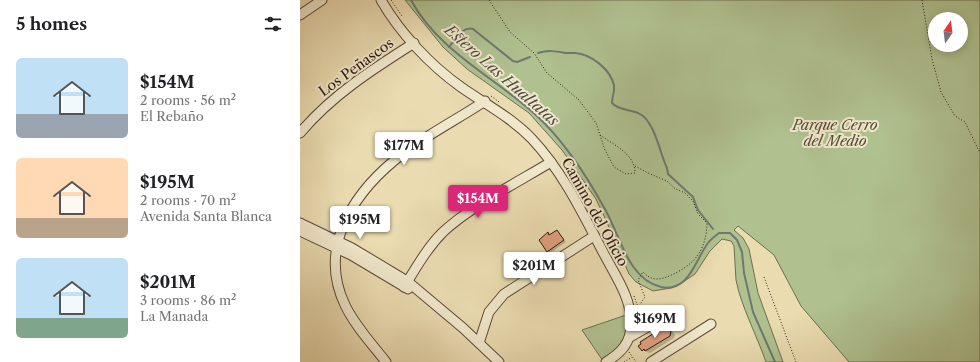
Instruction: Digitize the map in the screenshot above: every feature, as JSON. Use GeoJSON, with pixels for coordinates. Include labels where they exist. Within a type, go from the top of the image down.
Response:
{"type":"FeatureCollection","features":[{"type":"Feature","properties":{"kind":"street"},"geometry":{"type":"LineString","coordinates":[[300,15],[322,0]]}},
{"type":"Feature","properties":{"kind":"street","name":"Camino del Oficio"},"geometry":{"type":"LineString","coordinates":[[381,0],[397,24],[450,78],[487,98],[523,130],[551,162],[566,183],[628,304],[632,323],[630,337],[625,347],[611,361]]}},
{"type":"Feature","properties":{"kind":"street","name":"Los Peñascos"},"geometry":{"type":"LineString","coordinates":[[300,133],[327,105],[350,85],[414,43]]}},
{"type":"Feature","properties":{"kind":"street"},"geometry":{"type":"LineString","coordinates":[[386,362],[352,317],[342,299],[337,275],[337,244],[345,220],[370,184],[386,168],[415,145],[487,98]]}},
{"type":"Feature","properties":{"kind":"street"},"geometry":{"type":"LineString","coordinates":[[406,284],[431,246],[451,226],[466,214],[551,162]]}},
{"type":"Feature","properties":{"kind":"street"},"geometry":{"type":"LineString","coordinates":[[300,223],[406,284],[479,343],[499,362]]}},
{"type":"Feature","properties":{"kind":"street"},"geometry":{"type":"LineString","coordinates":[[300,231],[337,244]]}},
{"type":"Feature","properties":{"kind":"street"},"geometry":{"type":"LineString","coordinates":[[479,343],[489,312],[504,294],[594,236]]}},
{"type":"Feature","properties":{"kind":"street"},"geometry":{"type":"LineString","coordinates":[[630,337],[665,316]]}},
{"type":"Feature","properties":{"kind":"street"},"geometry":{"type":"LineString","coordinates":[[651,362],[711,324]]}},
{"type":"Feature","properties":{"kind":"path"},"geometry":{"type":"LineString","coordinates":[[391,0],[404,20]]}},
{"type":"Feature","properties":{"kind":"path"},"geometry":{"type":"LineString","coordinates":[[489,0],[510,32],[534,53],[547,73],[579,100],[596,123],[605,150],[614,167],[626,174],[635,173],[635,165]]}},
{"type":"Feature","properties":{"kind":"path"},"geometry":{"type":"LineString","coordinates":[[922,0],[932,59],[941,92],[955,116],[965,122],[980,153]]}},
{"type":"Feature","properties":{"kind":"path"},"geometry":{"type":"LineString","coordinates":[[487,98],[500,103]]}},
{"type":"Feature","properties":{"kind":"path"},"geometry":{"type":"LineString","coordinates":[[600,135],[631,158],[635,165],[648,173],[668,181],[674,188],[685,193],[693,201],[698,214],[707,223],[705,240],[697,257],[687,266],[678,272],[657,279],[649,277],[643,272],[638,277],[639,285],[645,294],[644,301],[639,306]]}},
{"type":"Feature","properties":{"kind":"path"},"geometry":{"type":"LineString","coordinates":[[764,277],[796,362]]}},
{"type":"Feature","properties":{"kind":"path"},"geometry":{"type":"LineString","coordinates":[[634,296],[639,306],[639,320]]}},
{"type":"Feature","properties":{"kind":"path"},"geometry":{"type":"LineString","coordinates":[[625,347],[636,362]]}},
{"type":"Feature","properties":{"kind":"path"},"geometry":{"type":"LineString","coordinates":[[624,362],[633,357]]}},
{"type":"Feature","properties":{"kind":"green space","name":"Parque Cerro del Medio"},"geometry":{"type":"Polygon","coordinates":[[[405,0],[980,0],[980,362],[849,362],[801,306],[774,255],[738,226],[734,230],[743,238],[749,249],[758,293],[783,362],[766,362],[738,290],[734,246],[731,241],[722,239],[710,251],[695,274],[671,288],[653,291],[636,282],[629,274],[596,199],[562,150],[529,113],[467,69],[443,47],[405,0]]]}},
{"type":"Feature","properties":{"kind":"green space"},"geometry":{"type":"Polygon","coordinates":[[[626,315],[626,331],[623,342],[616,351],[603,361],[582,330],[626,315]]]}},
{"type":"Feature","properties":{"kind":"building"},"geometry":{"type":"Polygon","coordinates":[[[557,230],[564,240],[547,252],[539,240],[548,232],[549,235],[557,230]]]}},
{"type":"Feature","properties":{"kind":"building"},"geometry":{"type":"Polygon","coordinates":[[[664,327],[668,327],[671,332],[670,336],[645,351],[644,349],[642,351],[638,346],[641,344],[640,342],[664,327]]]}},
{"type":"Feature","properties":{"kind":"waterway","name":"Estero Las Hualtatas"},"geometry":{"type":"LineString","coordinates":[[411,0],[422,18],[436,34],[469,63],[521,102],[557,137],[584,173],[606,211],[626,255],[640,275],[661,287],[671,288],[678,285],[690,274],[710,240],[719,233],[730,233],[737,240],[742,252],[744,273],[753,312],[775,362]]}},
{"type":"Feature","properties":{"kind":"waterway"},"geometry":{"type":"LineString","coordinates":[[449,47],[456,37],[462,32],[473,29],[513,61],[517,62],[530,57]]}},
{"type":"Feature","properties":{"kind":"waterway"},"geometry":{"type":"LineString","coordinates":[[538,53],[552,51],[581,54],[593,59],[604,68],[612,79],[614,85],[612,103],[622,109],[640,114],[650,124],[668,174],[693,197],[698,210],[713,229]]}}]}
